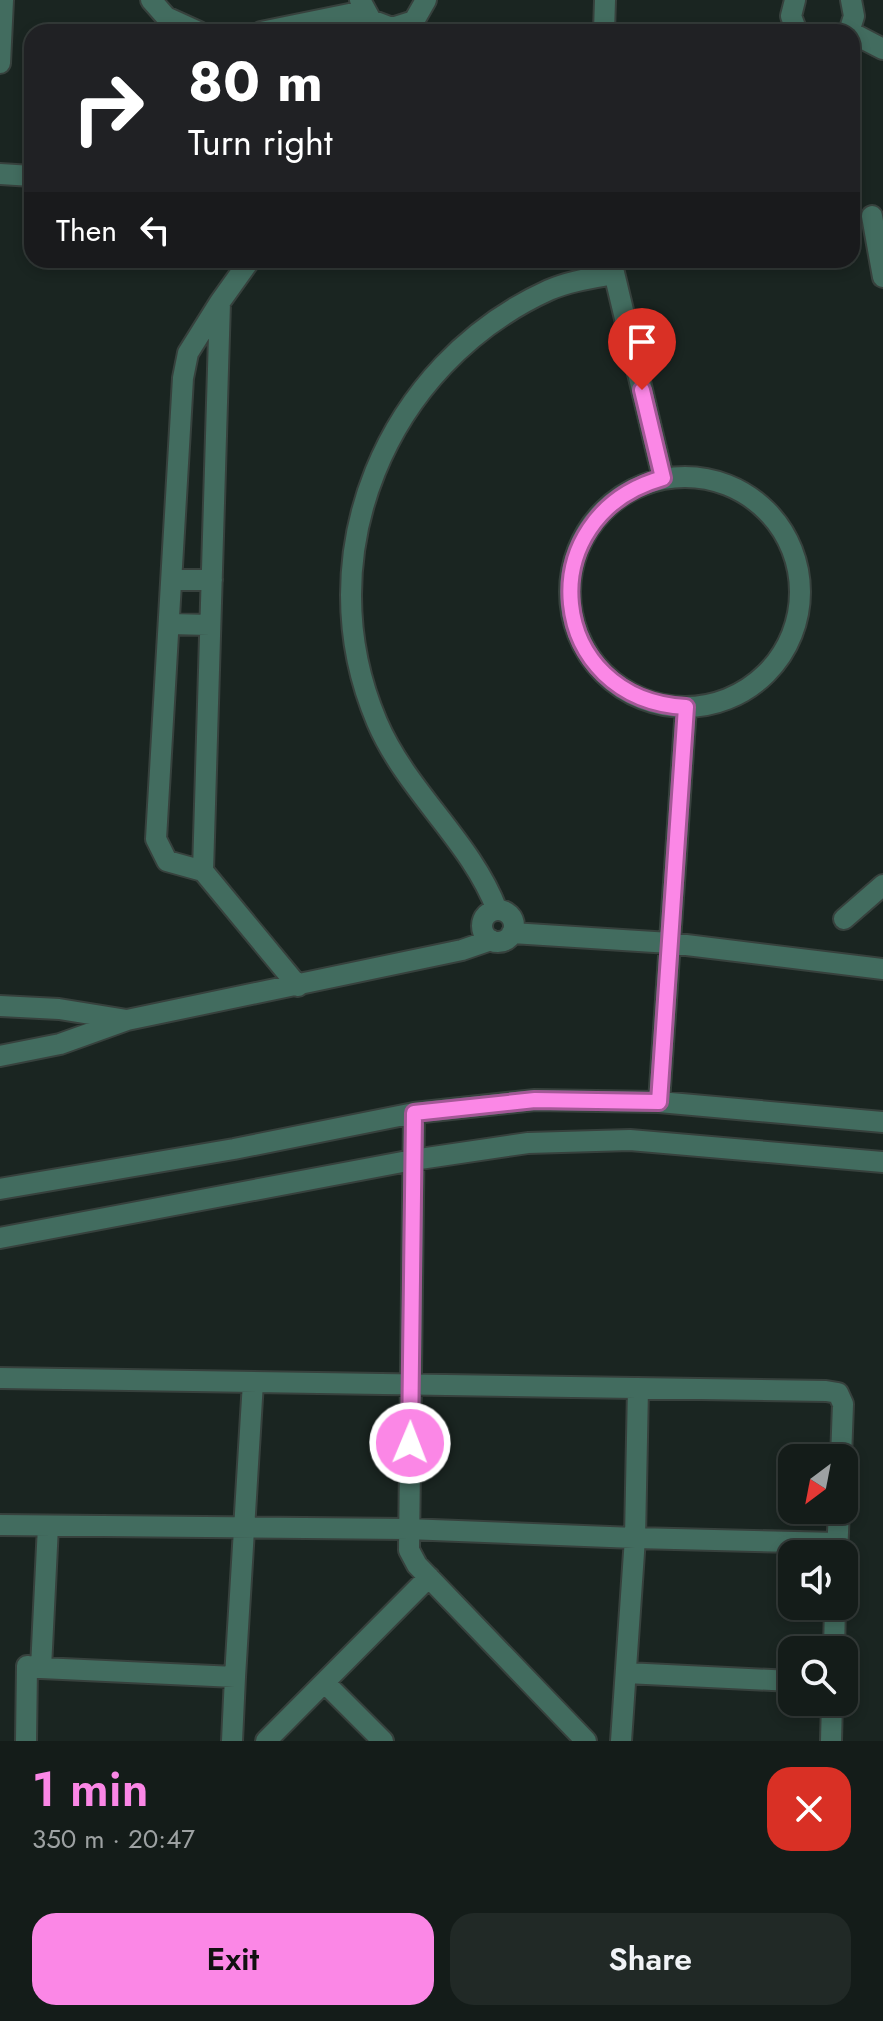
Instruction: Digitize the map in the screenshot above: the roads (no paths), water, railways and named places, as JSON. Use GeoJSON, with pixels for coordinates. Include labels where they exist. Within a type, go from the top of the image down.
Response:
{"type":"FeatureCollection","features":[{"type":"Feature","properties":{"kind":"street"},"geometry":{"type":"LineString","coordinates":[[0,63],[3,0]]}},
{"type":"Feature","properties":{"kind":"street"},"geometry":{"type":"LineString","coordinates":[[151,0],[166,17],[181,24]]}},
{"type":"Feature","properties":{"kind":"street"},"geometry":{"type":"LineString","coordinates":[[405,24],[418,17],[426,0]]}},
{"type":"Feature","properties":{"kind":"street"},"geometry":{"type":"LineString","coordinates":[[604,24],[605,0]]}},
{"type":"Feature","properties":{"kind":"street"},"geometry":{"type":"LineString","coordinates":[[794,24],[791,16],[795,0]]}},
{"type":"Feature","properties":{"kind":"street"},"geometry":{"type":"LineString","coordinates":[[851,0],[852,24]]}},
{"type":"Feature","properties":{"kind":"street"},"geometry":{"type":"LineString","coordinates":[[292,24],[362,6],[376,24]]}},
{"type":"Feature","properties":{"kind":"street"},"geometry":{"type":"LineString","coordinates":[[860,37],[883,49]]}},
{"type":"Feature","properties":{"kind":"street"},"geometry":{"type":"LineString","coordinates":[[0,174],[24,176]]}},
{"type":"Feature","properties":{"kind":"street"},"geometry":{"type":"LineString","coordinates":[[869,215],[883,277]]}},
{"type":"Feature","properties":{"kind":"street"},"geometry":{"type":"LineString","coordinates":[[244,268],[188,353],[156,839],[167,861],[203,871],[298,986]]}},
{"type":"Feature","properties":{"kind":"street"},"geometry":{"type":"LineString","coordinates":[[512,933],[511,918],[497,910],[486,880],[402,772],[377,722],[362,676],[353,632],[354,537],[366,493],[386,441],[437,371],[488,325],[549,290],[609,268]]}},
{"type":"Feature","properties":{"kind":"street"},"geometry":{"type":"LineString","coordinates":[[612,268],[663,478]]}},
{"type":"Feature","properties":{"kind":"street"},"geometry":{"type":"LineString","coordinates":[[203,871],[220,302]]}},
{"type":"Feature","properties":{"kind":"street"},"geometry":{"type":"LineString","coordinates":[[663,478],[709,479],[751,497],[783,530],[799,573],[798,619],[779,660],[745,691],[716,703],[686,707],[638,697],[611,680],[581,642],[571,611],[573,562],[585,532],[618,497],[663,478]]}},
{"type":"Feature","properties":{"kind":"street"},"geometry":{"type":"LineString","coordinates":[[173,580],[212,580]]}},
{"type":"Feature","properties":{"kind":"street"},"geometry":{"type":"LineString","coordinates":[[170,624],[210,625]]}},
{"type":"Feature","properties":{"kind":"street"},"geometry":{"type":"LineString","coordinates":[[659,1102],[686,707]]}},
{"type":"Feature","properties":{"kind":"street"},"geometry":{"type":"LineString","coordinates":[[844,919],[883,885]]}},
{"type":"Feature","properties":{"kind":"street"},"geometry":{"type":"LineString","coordinates":[[491,940],[482,927],[484,919],[497,910]]}},
{"type":"Feature","properties":{"kind":"street"},"geometry":{"type":"LineString","coordinates":[[0,1056],[60,1044],[127,1020],[462,950],[491,940],[499,942],[512,933],[670,943],[883,969]]}},
{"type":"Feature","properties":{"kind":"street"},"geometry":{"type":"LineString","coordinates":[[0,1006],[59,1009],[127,1020]]}},
{"type":"Feature","properties":{"kind":"street"},"geometry":{"type":"LineString","coordinates":[[0,1189],[414,1113],[535,1100],[659,1102],[883,1122]]}},
{"type":"Feature","properties":{"kind":"street"},"geometry":{"type":"LineString","coordinates":[[414,1113],[407,1529],[411,1558],[586,1741]]}},
{"type":"Feature","properties":{"kind":"street"},"geometry":{"type":"LineString","coordinates":[[0,1238],[413,1160],[528,1143],[630,1140],[883,1162]]}},
{"type":"Feature","properties":{"kind":"street"},"geometry":{"type":"LineString","coordinates":[[0,1378],[838,1393],[843,1404],[842,1444]]}},
{"type":"Feature","properties":{"kind":"street"},"geometry":{"type":"LineString","coordinates":[[232,1741],[242,1527],[253,1382]]}},
{"type":"Feature","properties":{"kind":"street"},"geometry":{"type":"LineString","coordinates":[[621,1741],[635,1538],[638,1388]]}},
{"type":"Feature","properties":{"kind":"street"},"geometry":{"type":"LineString","coordinates":[[0,1525],[407,1529],[778,1545]]}},
{"type":"Feature","properties":{"kind":"street"},"geometry":{"type":"LineString","coordinates":[[41,1668],[48,1526]]}},
{"type":"Feature","properties":{"kind":"street"},"geometry":{"type":"LineString","coordinates":[[266,1741],[429,1577]]}},
{"type":"Feature","properties":{"kind":"street"},"geometry":{"type":"LineString","coordinates":[[26,1741],[27,1666],[235,1677]]}},
{"type":"Feature","properties":{"kind":"street"},"geometry":{"type":"LineString","coordinates":[[626,1673],[778,1680]]}},
{"type":"Feature","properties":{"kind":"street"},"geometry":{"type":"LineString","coordinates":[[325,1683],[383,1741]]}},
{"type":"Feature","properties":{"kind":"street"},"geometry":{"type":"LineString","coordinates":[[831,1741],[832,1716]]}}]}
